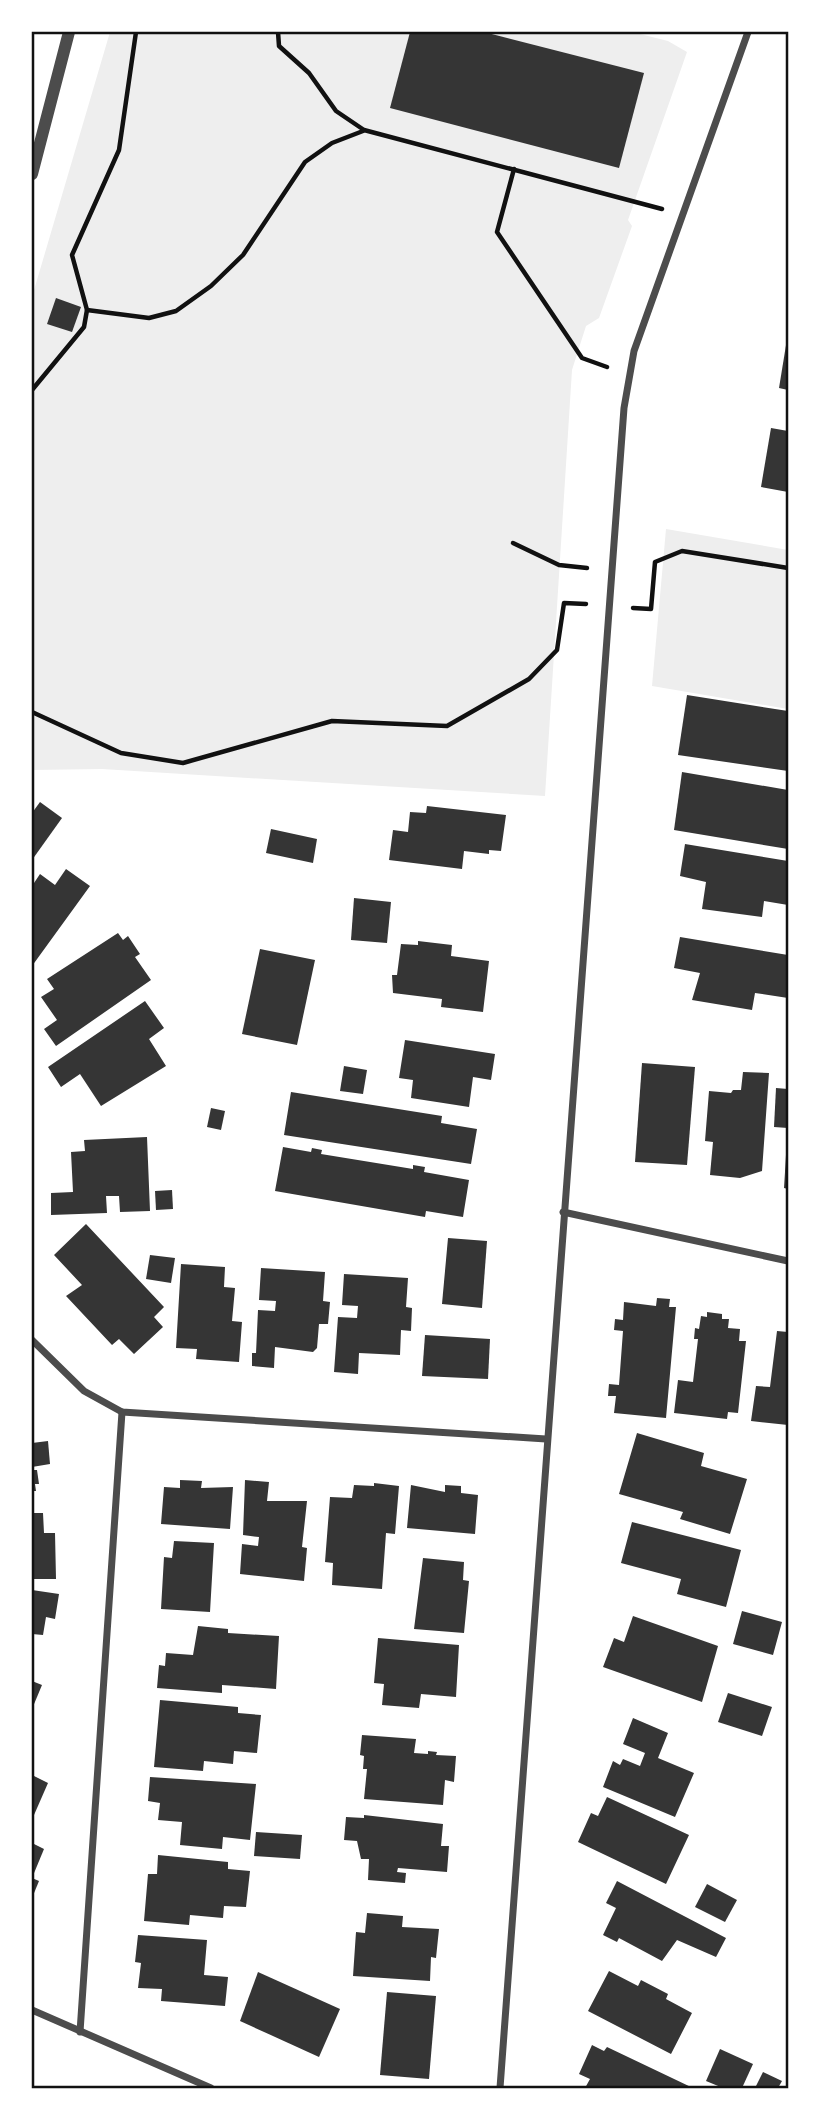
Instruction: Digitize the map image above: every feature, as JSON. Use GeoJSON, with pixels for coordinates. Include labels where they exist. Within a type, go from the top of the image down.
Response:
{"type":"FeatureCollection","features":[{"type":"Feature","properties":{"kind":"street"},"geometry":{"type":"LineString","coordinates":[[32,174],[69,32]]}},
{"type":"Feature","properties":{"kind":"street"},"geometry":{"type":"LineString","coordinates":[[500,2088],[611,570],[629,374],[747,32]]}},
{"type":"Feature","properties":{"kind":"street"},"geometry":{"type":"LineString","coordinates":[[563,1212],[789,1261]]}},
{"type":"Feature","properties":{"kind":"street"},"geometry":{"type":"LineString","coordinates":[[32,1340],[84,1391],[122,1412],[546,1439]]}},
{"type":"Feature","properties":{"kind":"street"},"geometry":{"type":"LineString","coordinates":[[80,2032],[122,1412]]}},
{"type":"Feature","properties":{"kind":"street"},"geometry":{"type":"LineString","coordinates":[[32,2010],[211,2088]]}},
{"type":"Feature","properties":{"kind":"path"},"geometry":{"type":"LineString","coordinates":[[32,390],[83,327],[87,310],[72,255],[118,150],[136,32]]}},
{"type":"Feature","properties":{"kind":"path"},"geometry":{"type":"LineString","coordinates":[[278,32],[279,46],[309,73],[336,111],[363,130],[682,215]]}},
{"type":"Feature","properties":{"kind":"path"},"geometry":{"type":"LineString","coordinates":[[87,310],[149,318],[176,311],[211,286],[243,255],[305,162],[332,143],[363,130]]}},
{"type":"Feature","properties":{"kind":"path"},"geometry":{"type":"LineString","coordinates":[[514,169],[498,232],[582,358],[629,374]]}},
{"type":"Feature","properties":{"kind":"path"},"geometry":{"type":"LineString","coordinates":[[513,543],[559,565],[611,570]]}},
{"type":"Feature","properties":{"kind":"path"},"geometry":{"type":"LineString","coordinates":[[651,609],[655,562],[682,551],[789,568]]}},
{"type":"Feature","properties":{"kind":"path"},"geometry":{"type":"LineString","coordinates":[[32,712],[121,753],[183,763],[332,721],[447,726],[529,679],[556,650],[564,603]]}},
{"type":"Feature","properties":{"kind":"shaded area"},"geometry":{"type":"Polygon","coordinates":[[[110,32],[632,32],[668,41],[687,52],[628,220],[632,226],[599,318],[586,326],[572,370],[545,796],[102,769],[32,770],[32,297],[110,32]]]}},
{"type":"Feature","properties":{"kind":"shaded area"},"geometry":{"type":"Polygon","coordinates":[[[666,529],[788,550],[788,709],[652,686],[666,529]]]}},
{"type":"Feature","properties":{"kind":"building"},"geometry":{"type":"Polygon","coordinates":[[[410,32],[484,32],[644,73],[619,168],[390,108],[410,32]]]}},
{"type":"Feature","properties":{"kind":"building"},"geometry":{"type":"Polygon","coordinates":[[[56,298],[81,307],[72,332],[47,324],[56,298]]]}},
{"type":"Feature","properties":{"kind":"building"},"geometry":{"type":"Polygon","coordinates":[[[788,339],[788,390],[779,388],[788,339]]]}},
{"type":"Feature","properties":{"kind":"building"},"geometry":{"type":"Polygon","coordinates":[[[771,428],[788,431],[788,492],[761,487],[771,428]]]}},
{"type":"Feature","properties":{"kind":"building"},"geometry":{"type":"Polygon","coordinates":[[[687,695],[788,711],[788,771],[678,755],[687,695]]]}},
{"type":"Feature","properties":{"kind":"building"},"geometry":{"type":"Polygon","coordinates":[[[682,772],[788,790],[788,849],[674,830],[682,772]]]}},
{"type":"Feature","properties":{"kind":"building"},"geometry":{"type":"Polygon","coordinates":[[[40,802],[62,818],[32,860],[32,813],[40,802]]]}},
{"type":"Feature","properties":{"kind":"building"},"geometry":{"type":"Polygon","coordinates":[[[427,806],[506,815],[501,851],[489,850],[489,854],[464,851],[462,869],[389,860],[393,830],[408,832],[410,812],[426,813],[427,806]]]}},
{"type":"Feature","properties":{"kind":"building"},"geometry":{"type":"Polygon","coordinates":[[[271,829],[317,839],[313,863],[266,853],[271,829]]]}},
{"type":"Feature","properties":{"kind":"building"},"geometry":{"type":"Polygon","coordinates":[[[685,844],[788,861],[788,905],[764,901],[762,917],[702,909],[706,882],[680,876],[685,844]]]}},
{"type":"Feature","properties":{"kind":"building"},"geometry":{"type":"Polygon","coordinates":[[[66,869],[90,886],[32,966],[32,886],[40,874],[55,885],[66,869]]]}},
{"type":"Feature","properties":{"kind":"building"},"geometry":{"type":"Polygon","coordinates":[[[354,898],[391,902],[387,943],[351,940],[354,898]]]}},
{"type":"Feature","properties":{"kind":"building"},"geometry":{"type":"Polygon","coordinates":[[[118,933],[123,940],[128,936],[140,954],[135,957],[151,980],[56,1046],[44,1029],[57,1020],[41,997],[54,989],[47,979],[118,933]]]}},
{"type":"Feature","properties":{"kind":"building"},"geometry":{"type":"Polygon","coordinates":[[[680,937],[788,955],[788,998],[755,993],[752,1010],[692,1000],[700,973],[674,968],[680,937]]]}},
{"type":"Feature","properties":{"kind":"building"},"geometry":{"type":"Polygon","coordinates":[[[418,941],[452,945],[451,956],[489,961],[483,1012],[441,1007],[442,999],[393,993],[392,975],[397,975],[401,944],[418,945],[418,941]]]}},
{"type":"Feature","properties":{"kind":"building"},"geometry":{"type":"Polygon","coordinates":[[[260,949],[315,960],[297,1045],[242,1034],[260,949]]]}},
{"type":"Feature","properties":{"kind":"building"},"geometry":{"type":"Polygon","coordinates":[[[145,1001],[164,1028],[149,1039],[166,1066],[101,1106],[80,1074],[61,1087],[48,1067],[145,1001]]]}},
{"type":"Feature","properties":{"kind":"building"},"geometry":{"type":"Polygon","coordinates":[[[405,1040],[495,1054],[491,1080],[473,1077],[469,1107],[411,1098],[413,1080],[399,1078],[405,1040]]]}},
{"type":"Feature","properties":{"kind":"building"},"geometry":{"type":"Polygon","coordinates":[[[642,1063],[695,1067],[687,1165],[635,1162],[642,1063]]]}},
{"type":"Feature","properties":{"kind":"building"},"geometry":{"type":"Polygon","coordinates":[[[344,1066],[367,1070],[363,1094],[340,1091],[344,1066]]]}},
{"type":"Feature","properties":{"kind":"building"},"geometry":{"type":"Polygon","coordinates":[[[743,1072],[769,1073],[762,1171],[740,1178],[710,1175],[713,1142],[705,1141],[709,1091],[731,1093],[733,1090],[741,1090],[743,1072]]]}},
{"type":"Feature","properties":{"kind":"building"},"geometry":{"type":"Polygon","coordinates":[[[776,1088],[788,1089],[788,1128],[774,1127],[776,1088]]]}},
{"type":"Feature","properties":{"kind":"building"},"geometry":{"type":"Polygon","coordinates":[[[291,1092],[442,1116],[441,1123],[477,1129],[471,1164],[284,1135],[291,1092]]]}},
{"type":"Feature","properties":{"kind":"building"},"geometry":{"type":"Polygon","coordinates":[[[211,1108],[225,1111],[221,1130],[207,1127],[211,1108]]]}},
{"type":"Feature","properties":{"kind":"building"},"geometry":{"type":"Polygon","coordinates":[[[147,1137],[150,1211],[120,1212],[119,1196],[106,1196],[107,1213],[51,1215],[51,1193],[73,1192],[71,1152],[85,1151],[84,1140],[147,1137]]]}},
{"type":"Feature","properties":{"kind":"building"},"geometry":{"type":"Polygon","coordinates":[[[283,1147],[311,1152],[312,1148],[322,1150],[321,1154],[413,1169],[413,1165],[425,1167],[424,1172],[469,1180],[463,1217],[426,1211],[425,1217],[275,1191],[283,1147]]]}},
{"type":"Feature","properties":{"kind":"building"},"geometry":{"type":"Polygon","coordinates":[[[788,1155],[788,1189],[784,1188],[788,1155]]]}},
{"type":"Feature","properties":{"kind":"building"},"geometry":{"type":"Polygon","coordinates":[[[172,1190],[173,1209],[156,1210],[155,1191],[172,1190]]]}},
{"type":"Feature","properties":{"kind":"building"},"geometry":{"type":"Polygon","coordinates":[[[86,1224],[164,1307],[154,1317],[163,1327],[134,1354],[119,1339],[112,1345],[66,1296],[82,1285],[54,1255],[86,1224]]]}},
{"type":"Feature","properties":{"kind":"building"},"geometry":{"type":"Polygon","coordinates":[[[448,1238],[487,1241],[482,1308],[442,1304],[448,1238]]]}},
{"type":"Feature","properties":{"kind":"building"},"geometry":{"type":"Polygon","coordinates":[[[150,1255],[175,1258],[171,1283],[146,1279],[150,1255]]]}},
{"type":"Feature","properties":{"kind":"building"},"geometry":{"type":"Polygon","coordinates":[[[181,1264],[225,1267],[224,1287],[235,1288],[232,1321],[242,1322],[239,1362],[196,1359],[197,1349],[176,1348],[181,1264]]]}},
{"type":"Feature","properties":{"kind":"building"},"geometry":{"type":"Polygon","coordinates":[[[261,1268],[325,1272],[323,1301],[330,1302],[328,1324],[319,1324],[317,1348],[313,1352],[275,1347],[274,1368],[252,1366],[252,1353],[256,1353],[258,1310],[275,1311],[276,1301],[259,1300],[261,1268]]]}},
{"type":"Feature","properties":{"kind":"building"},"geometry":{"type":"Polygon","coordinates":[[[344,1274],[408,1278],[406,1307],[412,1308],[411,1331],[401,1330],[400,1355],[359,1353],[358,1374],[334,1372],[338,1317],[357,1318],[358,1306],[342,1305],[344,1274]]]}},
{"type":"Feature","properties":{"kind":"building"},"geometry":{"type":"Polygon","coordinates":[[[657,1298],[670,1299],[669,1307],[676,1307],[666,1418],[614,1413],[616,1396],[608,1396],[609,1384],[619,1385],[623,1331],[614,1330],[615,1319],[623,1320],[624,1302],[656,1306],[657,1298]]]}},
{"type":"Feature","properties":{"kind":"building"},"geometry":{"type":"Polygon","coordinates":[[[707,1312],[722,1314],[722,1319],[729,1319],[728,1328],[740,1329],[739,1341],[746,1341],[738,1413],[728,1412],[727,1419],[674,1413],[678,1380],[693,1382],[698,1339],[694,1339],[695,1328],[699,1329],[701,1316],[707,1317],[707,1312]]]}},
{"type":"Feature","properties":{"kind":"building"},"geometry":{"type":"Polygon","coordinates":[[[777,1331],[788,1332],[788,1425],[751,1421],[756,1386],[770,1387],[777,1331]]]}},
{"type":"Feature","properties":{"kind":"building"},"geometry":{"type":"Polygon","coordinates":[[[425,1335],[490,1339],[488,1379],[422,1376],[425,1335]]]}},
{"type":"Feature","properties":{"kind":"building"},"geometry":{"type":"Polygon","coordinates":[[[637,1433],[704,1453],[701,1466],[747,1479],[730,1534],[680,1519],[683,1512],[619,1494],[637,1433]]]}},
{"type":"Feature","properties":{"kind":"building"},"geometry":{"type":"Polygon","coordinates":[[[48,1441],[50,1464],[32,1467],[32,1443],[48,1441]]]}},
{"type":"Feature","properties":{"kind":"building"},"geometry":{"type":"Polygon","coordinates":[[[32,1470],[37,1470],[39,1484],[35,1484],[36,1491],[32,1491],[32,1470]]]}},
{"type":"Feature","properties":{"kind":"building"},"geometry":{"type":"Polygon","coordinates":[[[180,1480],[202,1481],[201,1488],[233,1487],[230,1529],[161,1524],[164,1487],[180,1488],[180,1480]]]}},
{"type":"Feature","properties":{"kind":"building"},"geometry":{"type":"Polygon","coordinates":[[[245,1480],[269,1482],[267,1501],[307,1501],[302,1547],[307,1548],[304,1581],[240,1574],[242,1544],[258,1546],[259,1537],[243,1535],[245,1480]]]}},
{"type":"Feature","properties":{"kind":"building"},"geometry":{"type":"Polygon","coordinates":[[[374,1483],[399,1486],[395,1534],[386,1533],[382,1589],[332,1585],[333,1563],[325,1562],[330,1497],[352,1498],[354,1485],[374,1486],[374,1483]]]}},
{"type":"Feature","properties":{"kind":"building"},"geometry":{"type":"Polygon","coordinates":[[[411,1485],[445,1492],[445,1485],[461,1486],[461,1493],[478,1495],[475,1534],[407,1528],[411,1485]]]}},
{"type":"Feature","properties":{"kind":"building"},"geometry":{"type":"Polygon","coordinates":[[[32,1513],[43,1513],[44,1533],[55,1533],[56,1579],[32,1579],[32,1513]]]}},
{"type":"Feature","properties":{"kind":"building"},"geometry":{"type":"Polygon","coordinates":[[[632,1522],[741,1550],[726,1607],[677,1594],[681,1579],[621,1563],[632,1522]]]}},
{"type":"Feature","properties":{"kind":"building"},"geometry":{"type":"Polygon","coordinates":[[[174,1541],[214,1543],[210,1612],[161,1609],[164,1557],[172,1558],[174,1541]]]}},
{"type":"Feature","properties":{"kind":"building"},"geometry":{"type":"Polygon","coordinates":[[[423,1558],[464,1562],[463,1580],[469,1581],[464,1633],[414,1629],[423,1558]]]}},
{"type":"Feature","properties":{"kind":"building"},"geometry":{"type":"Polygon","coordinates":[[[32,1590],[59,1594],[55,1619],[46,1617],[43,1635],[32,1634],[32,1590]]]}},
{"type":"Feature","properties":{"kind":"building"},"geometry":{"type":"Polygon","coordinates":[[[742,1611],[782,1622],[773,1655],[733,1644],[742,1611]]]}},
{"type":"Feature","properties":{"kind":"building"},"geometry":{"type":"Polygon","coordinates":[[[633,1616],[718,1646],[702,1702],[603,1667],[614,1638],[624,1642],[633,1616]]]}},
{"type":"Feature","properties":{"kind":"building"},"geometry":{"type":"Polygon","coordinates":[[[198,1626],[228,1629],[228,1633],[279,1636],[276,1689],[222,1685],[222,1693],[157,1688],[159,1665],[165,1666],[166,1653],[193,1655],[198,1626]]]}},
{"type":"Feature","properties":{"kind":"building"},"geometry":{"type":"Polygon","coordinates":[[[378,1638],[459,1645],[456,1697],[421,1694],[419,1708],[382,1705],[384,1684],[374,1683],[378,1638]]]}},
{"type":"Feature","properties":{"kind":"building"},"geometry":{"type":"Polygon","coordinates":[[[32,1681],[42,1685],[32,1709],[32,1681]]]}},
{"type":"Feature","properties":{"kind":"building"},"geometry":{"type":"Polygon","coordinates":[[[728,1693],[772,1707],[762,1736],[718,1722],[728,1693]]]}},
{"type":"Feature","properties":{"kind":"building"},"geometry":{"type":"Polygon","coordinates":[[[160,1700],[238,1707],[238,1713],[261,1715],[257,1753],[234,1751],[233,1764],[204,1761],[203,1771],[154,1767],[160,1700]]]}},
{"type":"Feature","properties":{"kind":"building"},"geometry":{"type":"Polygon","coordinates":[[[633,1718],[668,1733],[658,1758],[694,1773],[675,1817],[603,1787],[613,1761],[620,1765],[623,1759],[640,1766],[645,1753],[623,1744],[633,1718]]]}},
{"type":"Feature","properties":{"kind":"building"},"geometry":{"type":"Polygon","coordinates":[[[362,1735],[416,1739],[414,1753],[428,1754],[428,1751],[437,1752],[436,1755],[456,1756],[454,1782],[445,1780],[443,1805],[364,1799],[367,1769],[363,1769],[364,1756],[360,1755],[362,1735]]]}},
{"type":"Feature","properties":{"kind":"building"},"geometry":{"type":"Polygon","coordinates":[[[32,1775],[48,1783],[34,1815],[32,1814],[32,1775]]]}},
{"type":"Feature","properties":{"kind":"building"},"geometry":{"type":"Polygon","coordinates":[[[150,1777],[256,1784],[250,1840],[223,1837],[222,1849],[180,1845],[182,1822],[158,1820],[160,1803],[148,1801],[150,1777]]]}},
{"type":"Feature","properties":{"kind":"building"},"geometry":{"type":"Polygon","coordinates":[[[607,1797],[689,1835],[666,1884],[578,1842],[591,1813],[598,1816],[607,1797]]]}},
{"type":"Feature","properties":{"kind":"building"},"geometry":{"type":"Polygon","coordinates":[[[364,1815],[443,1824],[441,1846],[449,1846],[447,1872],[398,1868],[397,1872],[406,1873],[405,1883],[368,1880],[369,1859],[361,1859],[357,1841],[344,1840],[346,1817],[364,1818],[364,1815]]]}},
{"type":"Feature","properties":{"kind":"building"},"geometry":{"type":"Polygon","coordinates":[[[256,1832],[302,1835],[300,1859],[254,1856],[256,1832]]]}},
{"type":"Feature","properties":{"kind":"building"},"geometry":{"type":"Polygon","coordinates":[[[32,1843],[44,1849],[32,1878],[32,1843]]]}},
{"type":"Feature","properties":{"kind":"building"},"geometry":{"type":"Polygon","coordinates":[[[158,1855],[228,1862],[228,1869],[250,1871],[246,1907],[224,1906],[223,1918],[190,1915],[189,1925],[144,1921],[148,1874],[157,1874],[158,1855]]]}},
{"type":"Feature","properties":{"kind":"building"},"geometry":{"type":"Polygon","coordinates":[[[32,1878],[39,1881],[32,1898],[32,1878]]]}},
{"type":"Feature","properties":{"kind":"building"},"geometry":{"type":"Polygon","coordinates":[[[617,1881],[726,1938],[716,1957],[677,1940],[662,1961],[619,1938],[617,1942],[603,1935],[616,1908],[606,1903],[617,1881]]]}},
{"type":"Feature","properties":{"kind":"building"},"geometry":{"type":"Polygon","coordinates":[[[707,1884],[737,1900],[725,1922],[695,1907],[707,1884]]]}},
{"type":"Feature","properties":{"kind":"building"},"geometry":{"type":"Polygon","coordinates":[[[367,1913],[403,1916],[402,1927],[439,1929],[436,1958],[431,1957],[430,1981],[353,1976],[356,1932],[365,1933],[367,1913]]]}},
{"type":"Feature","properties":{"kind":"building"},"geometry":{"type":"Polygon","coordinates":[[[138,1935],[207,1940],[204,1975],[228,1977],[225,2006],[161,2001],[162,1989],[138,1988],[141,1963],[135,1962],[138,1935]]]}},
{"type":"Feature","properties":{"kind":"building"},"geometry":{"type":"Polygon","coordinates":[[[609,1971],[638,1986],[641,1980],[668,1994],[666,1999],[692,2013],[671,2054],[588,2011],[609,1971]]]}},
{"type":"Feature","properties":{"kind":"building"},"geometry":{"type":"Polygon","coordinates":[[[258,1972],[340,2009],[319,2057],[240,2021],[258,1972]]]}},
{"type":"Feature","properties":{"kind":"building"},"geometry":{"type":"Polygon","coordinates":[[[387,1992],[436,1996],[429,2079],[380,2075],[387,1992]]]}},
{"type":"Feature","properties":{"kind":"building"},"geometry":{"type":"Polygon","coordinates":[[[592,2045],[604,2051],[607,2047],[693,2088],[585,2088],[590,2079],[579,2074],[592,2045]]]}},
{"type":"Feature","properties":{"kind":"building"},"geometry":{"type":"Polygon","coordinates":[[[720,2049],[753,2064],[742,2088],[723,2088],[706,2081],[720,2049]]]}},
{"type":"Feature","properties":{"kind":"building"},"geometry":{"type":"Polygon","coordinates":[[[763,2072],[782,2081],[778,2088],[755,2088],[763,2072]]]}}]}
